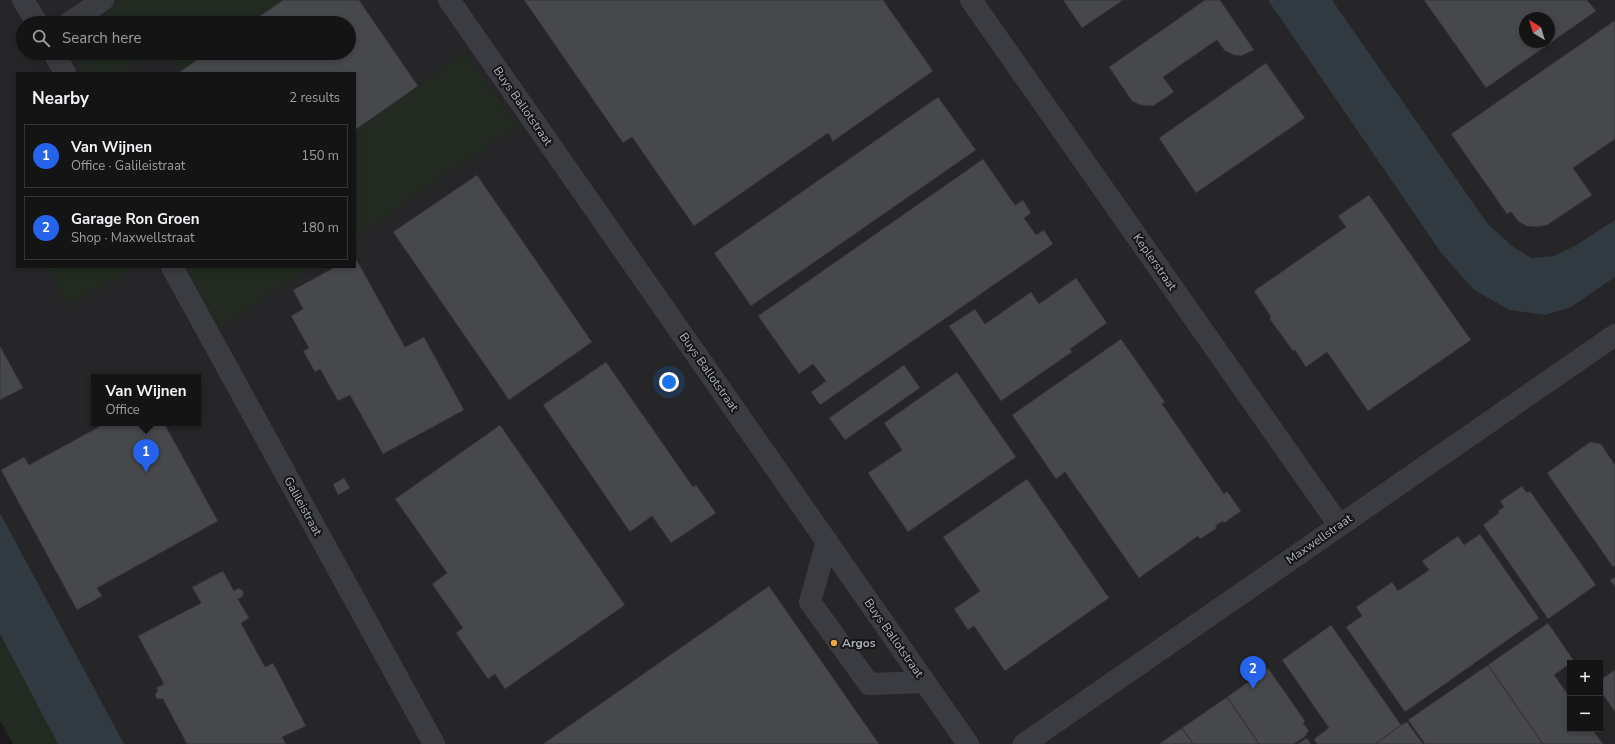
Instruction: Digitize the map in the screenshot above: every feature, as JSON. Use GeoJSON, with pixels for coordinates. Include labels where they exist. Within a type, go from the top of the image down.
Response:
{"type":"FeatureCollection","features":[{"type":"Feature","properties":{"kind":"street"},"geometry":{"type":"LineString","coordinates":[[23,0],[33,16]]}},
{"type":"Feature","properties":{"kind":"street"},"geometry":{"type":"LineString","coordinates":[[80,16],[103,0]]}},
{"type":"Feature","properties":{"kind":"street","name":"Buys Ballotstraat"},"geometry":{"type":"LineString","coordinates":[[449,0],[968,744]]}},
{"type":"Feature","properties":{"kind":"street","name":"Keplerstraat"},"geometry":{"type":"LineString","coordinates":[[971,0],[1339,525]]}},
{"type":"Feature","properties":{"kind":"street"},"geometry":{"type":"LineString","coordinates":[[58,60],[64,72]]}},
{"type":"Feature","properties":{"kind":"street","name":"Galileistraat"},"geometry":{"type":"LineString","coordinates":[[173,268],[434,744]]}},
{"type":"Feature","properties":{"kind":"street","name":"Maxwellstraat"},"geometry":{"type":"LineString","coordinates":[[1024,744],[1615,335]]}},
{"type":"Feature","properties":{"kind":"street"},"geometry":{"type":"LineString","coordinates":[[827,541],[810,602],[869,684],[925,682]]}},
{"type":"Feature","properties":{"kind":"shaded area"},"geometry":{"type":"Polygon","coordinates":[[[0,0],[1615,0],[1615,744],[32,744],[0,686],[0,0]]]}},
{"type":"Feature","properties":{"kind":"shaded area"},"geometry":{"type":"Polygon","coordinates":[[[122,0],[283,0],[260,16],[105,16],[112,7],[122,0]]]}},
{"type":"Feature","properties":{"kind":"shaded area"},"geometry":{"type":"Polygon","coordinates":[[[1268,0],[1332,0],[1487,223],[1512,246],[1531,258],[1554,256],[1575,246],[1615,220],[1615,277],[1571,307],[1545,315],[1510,310],[1474,290],[1442,254],[1268,0]]]}},
{"type":"Feature","properties":{"kind":"shaded area"},"geometry":{"type":"Polygon","coordinates":[[[465,52],[518,127],[356,236],[356,128],[465,52]]]}},
{"type":"Feature","properties":{"kind":"shaded area"},"geometry":{"type":"Polygon","coordinates":[[[82,60],[143,60],[125,72],[81,72],[82,60]]]}},
{"type":"Feature","properties":{"kind":"shaded area"},"geometry":{"type":"Polygon","coordinates":[[[174,60],[197,60],[182,71],[174,60]]]}},
{"type":"Feature","properties":{"kind":"shaded area"},"geometry":{"type":"Polygon","coordinates":[[[47,268],[135,268],[67,305],[47,268]]]}},
{"type":"Feature","properties":{"kind":"shaded area"},"geometry":{"type":"Polygon","coordinates":[[[183,268],[310,268],[218,330],[183,268]]]}},
{"type":"Feature","properties":{"kind":"shaded area"},"geometry":{"type":"Polygon","coordinates":[[[0,513],[124,744],[58,744],[0,634],[0,513]]]}},
{"type":"Feature","properties":{"kind":"shaded area"},"geometry":{"type":"Polygon","coordinates":[[[0,634],[58,744],[13,744],[0,721],[0,634]]]}},
{"type":"Feature","properties":{"kind":"building"},"geometry":{"type":"Polygon","coordinates":[[[283,0],[359,0],[418,86],[356,129],[356,72],[179,72],[197,60],[356,60],[356,16],[260,16],[283,0]]]}},
{"type":"Feature","properties":{"kind":"building"},"geometry":{"type":"Polygon","coordinates":[[[524,0],[883,0],[933,71],[832,142],[832,139],[828,133],[694,226],[632,137],[623,143],[524,0]]]}},
{"type":"Feature","properties":{"kind":"building"},"geometry":{"type":"Polygon","coordinates":[[[1063,0],[1123,0],[1082,28],[1063,0]]]}},
{"type":"Feature","properties":{"kind":"building"},"geometry":{"type":"Polygon","coordinates":[[[1205,0],[1220,0],[1254,50],[1241,56],[1234,55],[1225,51],[1217,40],[1163,77],[1174,92],[1153,106],[1140,105],[1132,101],[1109,67],[1205,0]]]}},
{"type":"Feature","properties":{"kind":"building"},"geometry":{"type":"Polygon","coordinates":[[[1424,0],[1587,0],[1596,11],[1555,40],[1555,12],[1519,12],[1519,48],[1543,48],[1486,88],[1424,0]]]}},
{"type":"Feature","properties":{"kind":"building"},"geometry":{"type":"Polygon","coordinates":[[[1614,21],[1615,139],[1573,168],[1592,195],[1547,225],[1538,227],[1527,226],[1519,222],[1511,212],[1507,214],[1451,134],[1614,21]]]}},
{"type":"Feature","properties":{"kind":"building"},"geometry":{"type":"Polygon","coordinates":[[[1266,63],[1305,118],[1196,193],[1159,138],[1266,63]]]}},
{"type":"Feature","properties":{"kind":"building"},"geometry":{"type":"Polygon","coordinates":[[[938,97],[976,150],[751,306],[714,253],[938,97]]]}},
{"type":"Feature","properties":{"kind":"building"},"geometry":{"type":"Polygon","coordinates":[[[983,159],[1015,205],[1023,200],[1031,213],[1024,218],[1036,235],[1044,230],[1053,244],[820,405],[811,392],[826,381],[813,364],[799,374],[758,316],[983,159]]]}},
{"type":"Feature","properties":{"kind":"building"},"geometry":{"type":"Polygon","coordinates":[[[477,175],[592,342],[509,400],[393,232],[477,175]]]}},
{"type":"Feature","properties":{"kind":"building"},"geometry":{"type":"Polygon","coordinates":[[[1369,195],[1471,340],[1368,411],[1327,352],[1306,367],[1295,350],[1293,351],[1269,318],[1271,317],[1254,291],[1346,227],[1338,216],[1369,195]]]}},
{"type":"Feature","properties":{"kind":"building"},"geometry":{"type":"Polygon","coordinates":[[[356,259],[405,347],[424,337],[464,410],[383,454],[350,395],[338,401],[320,369],[315,372],[303,351],[309,348],[291,316],[303,309],[293,290],[333,268],[356,268],[356,259]]]}},
{"type":"Feature","properties":{"kind":"building"},"geometry":{"type":"Polygon","coordinates":[[[1076,278],[1107,323],[1070,349],[1072,352],[1001,401],[949,326],[975,309],[985,324],[1031,292],[1039,304],[1076,278]]]}},
{"type":"Feature","properties":{"kind":"building"},"geometry":{"type":"Polygon","coordinates":[[[1121,339],[1165,402],[1162,404],[1224,494],[1227,491],[1241,511],[1224,523],[1223,521],[1215,526],[1217,528],[1200,539],[1198,536],[1139,578],[1065,472],[1056,479],[1012,415],[1121,339]]]}},
{"type":"Feature","properties":{"kind":"building"},"geometry":{"type":"Polygon","coordinates":[[[0,346],[23,388],[0,400],[0,346]]]}},
{"type":"Feature","properties":{"kind":"building"},"geometry":{"type":"Polygon","coordinates":[[[606,362],[693,487],[696,485],[716,513],[671,543],[652,516],[630,532],[543,405],[606,362]]]}},
{"type":"Feature","properties":{"kind":"building"},"geometry":{"type":"Polygon","coordinates":[[[904,365],[920,388],[845,440],[829,418],[904,365]]]}},
{"type":"Feature","properties":{"kind":"building"},"geometry":{"type":"Polygon","coordinates":[[[957,372],[1016,457],[908,532],[868,473],[902,450],[884,423],[957,372]]]}},
{"type":"Feature","properties":{"kind":"building"},"geometry":{"type":"Polygon","coordinates":[[[500,425],[625,605],[505,689],[495,674],[488,679],[456,633],[463,628],[432,584],[447,573],[395,499],[500,425]]]}},
{"type":"Feature","properties":{"kind":"building"},"geometry":{"type":"Polygon","coordinates":[[[100,426],[166,426],[218,521],[97,588],[102,596],[77,610],[1,470],[24,457],[29,465],[100,426]]]}},
{"type":"Feature","properties":{"kind":"building"},"geometry":{"type":"Polygon","coordinates":[[[1590,442],[1601,444],[1615,465],[1615,565],[1613,567],[1547,473],[1590,442]]]}},
{"type":"Feature","properties":{"kind":"building"},"geometry":{"type":"Polygon","coordinates":[[[344,478],[350,488],[338,495],[333,484],[344,478]]]}},
{"type":"Feature","properties":{"kind":"building"},"geometry":{"type":"Polygon","coordinates":[[[1027,479],[1109,598],[1005,671],[974,626],[968,630],[954,609],[980,591],[943,537],[1027,479]]]}},
{"type":"Feature","properties":{"kind":"building"},"geometry":{"type":"Polygon","coordinates":[[[1522,486],[1526,492],[1527,491],[1528,493],[1530,491],[1596,585],[1548,619],[1483,525],[1499,513],[1498,511],[1504,507],[1500,501],[1522,486]]]}},
{"type":"Feature","properties":{"kind":"building"},"geometry":{"type":"Polygon","coordinates":[[[1480,534],[1539,618],[1405,712],[1346,627],[1362,616],[1356,607],[1392,582],[1398,591],[1429,570],[1422,561],[1458,536],[1464,545],[1480,534]]]}},
{"type":"Feature","properties":{"kind":"building"},"geometry":{"type":"Polygon","coordinates":[[[223,571],[234,591],[238,588],[244,593],[242,597],[238,599],[249,618],[241,623],[265,667],[273,663],[306,726],[282,737],[286,744],[187,744],[163,699],[157,699],[155,695],[158,690],[156,688],[164,684],[138,636],[201,603],[192,587],[223,571]]]}},
{"type":"Feature","properties":{"kind":"building"},"geometry":{"type":"Polygon","coordinates":[[[1615,577],[1615,587],[1610,580],[1615,577]]]}},
{"type":"Feature","properties":{"kind":"building"},"geometry":{"type":"Polygon","coordinates":[[[769,586],[879,744],[543,744],[769,586]]]}},
{"type":"Feature","properties":{"kind":"building"},"geometry":{"type":"Polygon","coordinates":[[[1548,623],[1573,660],[1567,660],[1567,666],[1554,675],[1567,693],[1567,732],[1594,732],[1603,744],[1543,744],[1488,665],[1548,623]]]}},
{"type":"Feature","properties":{"kind":"building"},"geometry":{"type":"Polygon","coordinates":[[[1331,625],[1401,725],[1375,744],[1317,744],[1314,739],[1329,728],[1282,660],[1331,625]]]}},
{"type":"Feature","properties":{"kind":"building"},"geometry":{"type":"Polygon","coordinates":[[[1488,665],[1543,744],[1425,744],[1408,720],[1488,665]]]}},
{"type":"Feature","properties":{"kind":"building"},"geometry":{"type":"Polygon","coordinates":[[[1268,668],[1305,721],[1303,723],[1309,731],[1306,734],[1307,735],[1294,744],[1259,744],[1227,697],[1268,668]]]}},
{"type":"Feature","properties":{"kind":"building"},"geometry":{"type":"Polygon","coordinates":[[[1615,670],[1615,712],[1603,694],[1603,678],[1615,670]]]}},
{"type":"Feature","properties":{"kind":"building"},"geometry":{"type":"Polygon","coordinates":[[[1227,697],[1259,744],[1193,744],[1182,728],[1227,697]]]}},
{"type":"Feature","properties":{"kind":"building"},"geometry":{"type":"Polygon","coordinates":[[[1407,722],[1423,744],[1375,744],[1401,725],[1407,722]]]}},
{"type":"Feature","properties":{"kind":"building"},"geometry":{"type":"Polygon","coordinates":[[[1182,728],[1193,744],[1159,744],[1182,728]]]}},
{"type":"Feature","properties":{"kind":"building"},"geometry":{"type":"Polygon","coordinates":[[[1307,738],[1311,744],[1297,744],[1307,738]]]}},
{"type":"Feature","properties":{"kind":"place","name":"Van Wijnen"},"geometry":{"type":"Point","coordinates":[146,472]}},
{"type":"Feature","properties":{"kind":"place","name":"Argos"},"geometry":{"type":"Point","coordinates":[834,643]}},
{"type":"Feature","properties":{"kind":"place","name":"Garage Ron Groen"},"geometry":{"type":"Point","coordinates":[1253,689]}}]}
